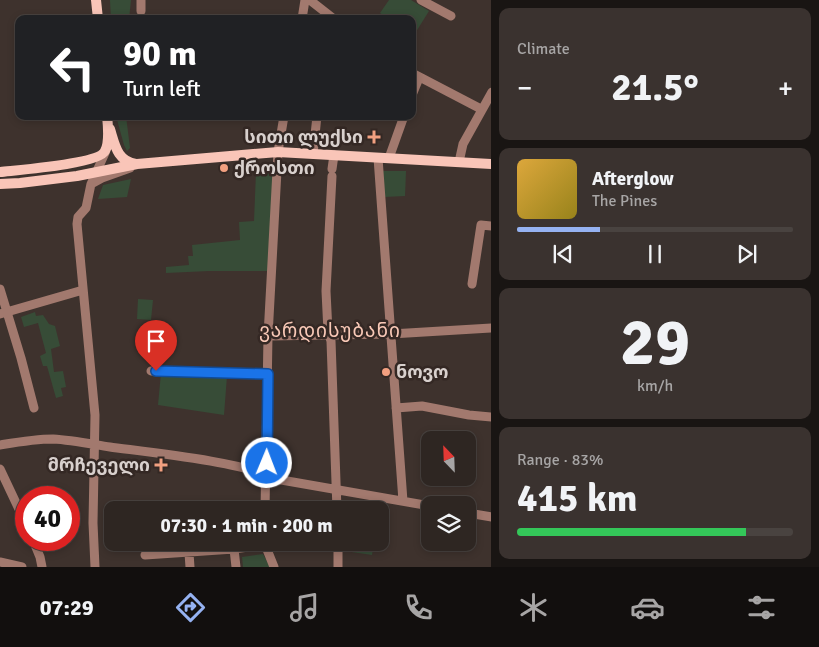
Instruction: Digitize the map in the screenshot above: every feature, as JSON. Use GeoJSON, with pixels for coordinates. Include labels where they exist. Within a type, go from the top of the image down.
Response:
{"type":"FeatureCollection","features":[{"type":"Feature","properties":{"kind":"main road"},"geometry":{"type":"LineString","coordinates":[[96,0],[98,15]]}},
{"type":"Feature","properties":{"kind":"main road"},"geometry":{"type":"LineString","coordinates":[[108,120],[121,157],[126,162],[137,164]]}},
{"type":"Feature","properties":{"kind":"main road"},"geometry":{"type":"LineString","coordinates":[[0,172],[89,160],[98,157],[105,153],[108,120]]}},
{"type":"Feature","properties":{"kind":"main road"},"geometry":{"type":"LineString","coordinates":[[0,184],[26,182],[137,164],[278,152],[491,164]]}},
{"type":"Feature","properties":{"kind":"street"},"geometry":{"type":"LineString","coordinates":[[141,0],[141,11]]}},
{"type":"Feature","properties":{"kind":"street"},"geometry":{"type":"LineString","coordinates":[[303,15],[306,0],[318,6],[329,15]]}},
{"type":"Feature","properties":{"kind":"street"},"geometry":{"type":"LineString","coordinates":[[421,0],[451,16]]}},
{"type":"Feature","properties":{"kind":"street"},"geometry":{"type":"LineString","coordinates":[[416,75],[481,109]]}},
{"type":"Feature","properties":{"kind":"street"},"geometry":{"type":"LineString","coordinates":[[459,162],[463,144],[491,94]]}},
{"type":"Feature","properties":{"kind":"street"},"geometry":{"type":"LineString","coordinates":[[265,501],[268,336],[278,152],[283,120]]}},
{"type":"Feature","properties":{"kind":"street"},"geometry":{"type":"LineString","coordinates":[[313,154],[317,120]]}},
{"type":"Feature","properties":{"kind":"street"},"geometry":{"type":"LineString","coordinates":[[390,158],[403,120]]}},
{"type":"Feature","properties":{"kind":"street"},"geometry":{"type":"LineString","coordinates":[[95,567],[93,523],[96,423],[77,224],[78,217],[86,208],[91,184],[105,153]]}},
{"type":"Feature","properties":{"kind":"street"},"geometry":{"type":"LineString","coordinates":[[334,155],[326,291],[337,501]]}},
{"type":"Feature","properties":{"kind":"street"},"geometry":{"type":"LineString","coordinates":[[378,158],[403,501]]}},
{"type":"Feature","properties":{"kind":"street"},"geometry":{"type":"LineString","coordinates":[[91,184],[137,164]]}},
{"type":"Feature","properties":{"kind":"street"},"geometry":{"type":"LineString","coordinates":[[472,284],[481,225],[491,226]]}},
{"type":"Feature","properties":{"kind":"street"},"geometry":{"type":"LineString","coordinates":[[0,289],[3,313],[21,358],[34,408]]}},
{"type":"Feature","properties":{"kind":"street"},"geometry":{"type":"LineString","coordinates":[[3,313],[83,290]]}},
{"type":"Feature","properties":{"kind":"street"},"geometry":{"type":"LineString","coordinates":[[268,336],[391,334],[491,328]]}},
{"type":"Feature","properties":{"kind":"street"},"geometry":{"type":"LineString","coordinates":[[151,371],[268,374]]}},
{"type":"Feature","properties":{"kind":"street"},"geometry":{"type":"LineString","coordinates":[[396,408],[422,406],[468,415],[491,417]]}},
{"type":"Feature","properties":{"kind":"street"},"geometry":{"type":"LineString","coordinates":[[0,445],[28,440],[54,440],[112,447],[226,465],[266,474],[270,478],[421,504]]}},
{"type":"Feature","properties":{"kind":"street"},"geometry":{"type":"LineString","coordinates":[[0,469],[15,501]]}},
{"type":"Feature","properties":{"kind":"street"},"geometry":{"type":"LineString","coordinates":[[476,514],[491,516]]}},
{"type":"Feature","properties":{"kind":"street"},"geometry":{"type":"LineString","coordinates":[[38,551],[42,567]]}},
{"type":"Feature","properties":{"kind":"street"},"geometry":{"type":"LineString","coordinates":[[145,555],[212,551]]}},
{"type":"Feature","properties":{"kind":"street"},"geometry":{"type":"LineString","coordinates":[[234,551],[236,567]]}},
{"type":"Feature","properties":{"kind":"street"},"geometry":{"type":"LineString","coordinates":[[267,551],[274,567]]}},
{"type":"Feature","properties":{"kind":"street"},"geometry":{"type":"LineString","coordinates":[[338,551],[338,567]]}},
{"type":"Feature","properties":{"kind":"street"},"geometry":{"type":"LineString","coordinates":[[190,553],[190,567]]}},
{"type":"Feature","properties":{"kind":"street"},"geometry":{"type":"LineString","coordinates":[[0,562],[22,567]]}},
{"type":"Feature","properties":{"kind":"green space"},"geometry":{"type":"Polygon","coordinates":[[[110,0],[131,0],[129,15],[111,15],[110,0]]]}},
{"type":"Feature","properties":{"kind":"green space"},"geometry":{"type":"Polygon","coordinates":[[[389,0],[411,0],[429,11],[416,32],[416,15],[383,15],[380,13],[389,0]]]}},
{"type":"Feature","properties":{"kind":"green space"},"geometry":{"type":"Polygon","coordinates":[[[117,120],[126,120],[130,148],[127,151],[117,120]]]}},
{"type":"Feature","properties":{"kind":"green space"},"geometry":{"type":"Polygon","coordinates":[[[276,164],[268,271],[166,273],[166,267],[189,265],[188,256],[193,256],[192,245],[240,240],[239,222],[254,221],[256,172],[262,171],[262,165],[276,164]]]}},
{"type":"Feature","properties":{"kind":"green space"},"geometry":{"type":"Polygon","coordinates":[[[383,171],[406,171],[405,196],[384,197],[383,171]]]}},
{"type":"Feature","properties":{"kind":"green space"},"geometry":{"type":"Polygon","coordinates":[[[131,179],[127,197],[98,199],[103,185],[131,179]]]}},
{"type":"Feature","properties":{"kind":"green space"},"geometry":{"type":"Polygon","coordinates":[[[138,299],[153,300],[151,320],[137,319],[138,299]]]}},
{"type":"Feature","properties":{"kind":"green space"},"geometry":{"type":"Polygon","coordinates":[[[35,312],[36,316],[43,315],[49,324],[55,326],[60,346],[51,349],[54,372],[63,371],[66,387],[61,388],[63,396],[56,398],[47,366],[43,366],[40,356],[46,353],[38,323],[24,327],[21,317],[35,312]]]}},
{"type":"Feature","properties":{"kind":"green space"},"geometry":{"type":"Polygon","coordinates":[[[161,373],[227,376],[224,415],[158,405],[161,373]]]}},
{"type":"Feature","properties":{"kind":"green space"},"geometry":{"type":"Polygon","coordinates":[[[345,551],[373,551],[372,555],[345,551]]]}},
{"type":"Feature","properties":{"kind":"green space"},"geometry":{"type":"Polygon","coordinates":[[[263,554],[270,567],[243,567],[242,557],[263,554]]]}},
{"type":"Feature","properties":{"kind":"place","name":"სითი ლუქსი"},"geometry":{"type":"Point","coordinates":[374,137]}},
{"type":"Feature","properties":{"kind":"place","name":"ქროსთი"},"geometry":{"type":"Point","coordinates":[224,168]}},
{"type":"Feature","properties":{"kind":"place","name":"ნოვო"},"geometry":{"type":"Point","coordinates":[386,372]}},
{"type":"Feature","properties":{"kind":"place","name":"მრჩეველი"},"geometry":{"type":"Point","coordinates":[161,465]}},
{"type":"Feature","properties":{"kind":"district","name":"ვარდისუბანი"},"geometry":{"type":"Point","coordinates":[330,331]}},
{"type":"Feature","properties":{"kind":"route"},"geometry":{"type":"LineString","coordinates":[[156,371],[268,374],[267,463]]}}]}
